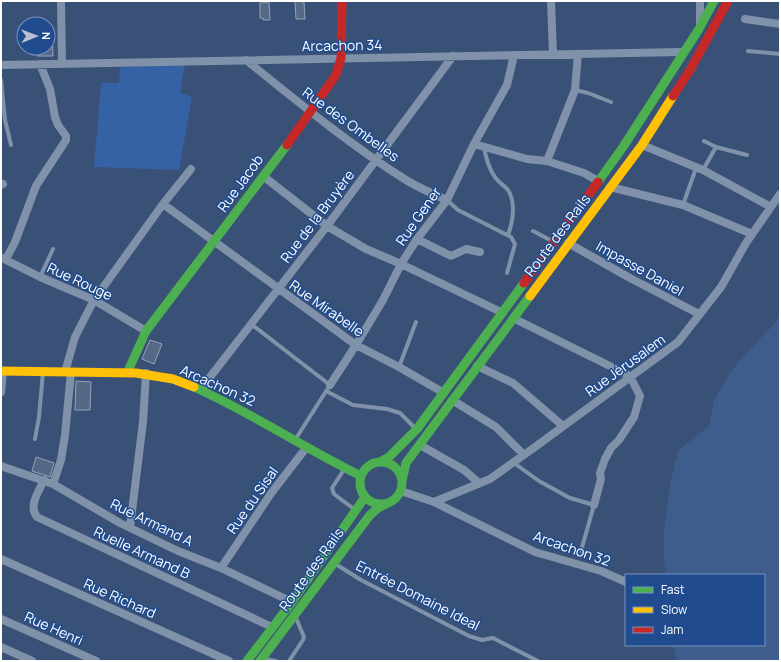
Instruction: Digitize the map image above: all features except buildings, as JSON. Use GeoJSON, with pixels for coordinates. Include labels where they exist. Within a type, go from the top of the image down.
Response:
{"type":"FeatureCollection","features":[{"type":"Feature","properties":{"kind":"main road","name":"Rue Jacob"},"geometry":{"type":"LineString","coordinates":[[128,371],[146,331],[215,242],[262,176],[310,113],[336,74],[341,58],[342,1]]}},
{"type":"Feature","properties":{"kind":"main road","name":"Route des Rails"},"geometry":{"type":"LineString","coordinates":[[380,462],[389,457],[417,429],[503,313],[623,147],[699,29],[714,1]]}},
{"type":"Feature","properties":{"kind":"main road","name":"Route des Rails"},"geometry":{"type":"LineString","coordinates":[[402,481],[406,463],[642,145],[690,70],[728,1]]}},
{"type":"Feature","properties":{"kind":"main road","name":"Arcachon 32"},"geometry":{"type":"LineString","coordinates":[[2,371],[128,371],[146,373],[174,380],[200,390],[250,414],[306,448],[361,476]]}},
{"type":"Feature","properties":{"kind":"main road"},"geometry":{"type":"LineString","coordinates":[[380,462],[392,465],[397,469],[402,481],[401,491],[397,497],[392,502],[380,504],[375,503],[365,497],[360,486],[361,476],[369,466],[380,462]]}},
{"type":"Feature","properties":{"kind":"main road","name":"Route des Rails"},"geometry":{"type":"LineString","coordinates":[[247,661],[292,602],[365,497]]}},
{"type":"Feature","properties":{"kind":"main road","name":"Route des Rails"},"geometry":{"type":"LineString","coordinates":[[261,660],[370,515],[378,508],[392,502]]}},
{"type":"Feature","properties":{"kind":"street"},"geometry":{"type":"LineString","coordinates":[[61,1],[62,64]]}},
{"type":"Feature","properties":{"kind":"street"},"geometry":{"type":"LineString","coordinates":[[552,1],[553,54]]}},
{"type":"Feature","properties":{"kind":"street"},"geometry":{"type":"LineString","coordinates":[[699,29],[700,1]]}},
{"type":"Feature","properties":{"kind":"street"},"geometry":{"type":"LineString","coordinates":[[745,19],[780,24]]}},
{"type":"Feature","properties":{"kind":"street","name":"Arcachon 34"},"geometry":{"type":"LineString","coordinates":[[1,65],[683,52]]}},
{"type":"Feature","properties":{"kind":"street"},"geometry":{"type":"LineString","coordinates":[[547,161],[575,90],[578,54]]}},
{"type":"Feature","properties":{"kind":"street","name":"Rue Gener"},"geometry":{"type":"LineString","coordinates":[[328,388],[383,300],[401,264],[417,239],[447,200],[474,144],[507,86],[514,55]]}},
{"type":"Feature","properties":{"kind":"street","name":"Rue de la Bruyère"},"geometry":{"type":"LineString","coordinates":[[200,390],[327,226],[453,56]]}},
{"type":"Feature","properties":{"kind":"street","name":"Rue des Ombelles"},"geometry":{"type":"LineString","coordinates":[[246,60],[310,113],[376,160],[407,181],[447,200]]}},
{"type":"Feature","properties":{"kind":"street"},"geometry":{"type":"LineString","coordinates":[[4,258],[15,242],[36,186],[66,140],[66,136],[58,125],[55,117],[50,89],[40,64]]}},
{"type":"Feature","properties":{"kind":"street"},"geometry":{"type":"LineString","coordinates":[[474,144],[527,160],[547,161],[584,173],[598,181]]}},
{"type":"Feature","properties":{"kind":"street"},"geometry":{"type":"LineString","coordinates":[[642,145],[729,183],[771,207]]}},
{"type":"Feature","properties":{"kind":"street"},"geometry":{"type":"LineString","coordinates":[[53,484],[61,460],[65,435],[68,372],[75,337],[94,300],[163,204],[191,169]]}},
{"type":"Feature","properties":{"kind":"street"},"geometry":{"type":"LineString","coordinates":[[262,176],[327,226],[366,250],[401,264],[503,313]]}},
{"type":"Feature","properties":{"kind":"street"},"geometry":{"type":"LineString","coordinates":[[610,188],[683,205],[752,234]]}},
{"type":"Feature","properties":{"kind":"street","name":"Rue Jérusalem"},"geometry":{"type":"LineString","coordinates":[[434,502],[490,479],[678,342],[721,287],[752,234],[780,194]]}},
{"type":"Feature","properties":{"kind":"street","name":"Rue Mirabelle"},"geometry":{"type":"LineString","coordinates":[[163,204],[356,345],[399,367],[444,393]]}},
{"type":"Feature","properties":{"kind":"street"},"geometry":{"type":"LineString","coordinates":[[417,239],[451,256],[466,249],[480,252]]}},
{"type":"Feature","properties":{"kind":"street","name":"Impasse Daniel"},"geometry":{"type":"LineString","coordinates":[[568,243],[630,278],[699,314]]}},
{"type":"Feature","properties":{"kind":"street","name":"Rue Rouge"},"geometry":{"type":"LineString","coordinates":[[4,258],[40,277],[94,300],[146,331]]}},
{"type":"Feature","properties":{"kind":"street"},"geometry":{"type":"LineString","coordinates":[[513,318],[630,376],[640,396],[634,417],[619,440],[611,448],[605,459],[600,473],[601,479],[594,506]]}},
{"type":"Feature","properties":{"kind":"street"},"geometry":{"type":"LineString","coordinates":[[477,366],[513,383],[563,426]]}},
{"type":"Feature","properties":{"kind":"street"},"geometry":{"type":"LineString","coordinates":[[1,392],[2,371]]}},
{"type":"Feature","properties":{"kind":"street"},"geometry":{"type":"LineString","coordinates":[[130,528],[143,422],[146,373]]}},
{"type":"Feature","properties":{"kind":"street"},"geometry":{"type":"LineString","coordinates":[[452,400],[496,427],[524,455]]}},
{"type":"Feature","properties":{"kind":"street"},"geometry":{"type":"LineString","coordinates":[[420,445],[464,470],[479,483]]}},
{"type":"Feature","properties":{"kind":"street","name":"Rue du Sisal"},"geometry":{"type":"LineString","coordinates":[[221,568],[272,492],[306,448]]}},
{"type":"Feature","properties":{"kind":"street","name":"Rue Armand A"},"geometry":{"type":"LineString","coordinates":[[1,466],[53,484],[130,528],[178,551],[221,568],[292,602]]}},
{"type":"Feature","properties":{"kind":"street","name":"Ruelle Armand B"},"geometry":{"type":"LineString","coordinates":[[44,480],[33,506],[34,513],[37,517],[272,627]]}},
{"type":"Feature","properties":{"kind":"street","name":"Arcachon 32"},"geometry":{"type":"LineString","coordinates":[[401,491],[434,502],[535,552],[601,572],[625,582]]}},
{"type":"Feature","properties":{"kind":"street","name":"Rue Richard"},"geometry":{"type":"LineString","coordinates":[[1,559],[229,661]]}},
{"type":"Feature","properties":{"kind":"street","name":"Rue Henri"},"geometry":{"type":"LineString","coordinates":[[1,619],[96,661]]}},
{"type":"Feature","properties":{"kind":"street"},"geometry":{"type":"LineString","coordinates":[[1,647],[32,661]]}},
{"type":"Feature","properties":{"kind":"lane"},"geometry":{"type":"LineString","coordinates":[[748,52],[780,54]]}},
{"type":"Feature","properties":{"kind":"lane"},"geometry":{"type":"LineString","coordinates":[[1,80],[5,120],[11,145]]}},
{"type":"Feature","properties":{"kind":"lane"},"geometry":{"type":"LineString","coordinates":[[575,90],[588,93],[611,102]]}},
{"type":"Feature","properties":{"kind":"lane"},"geometry":{"type":"LineString","coordinates":[[704,141],[716,147],[747,155]]}},
{"type":"Feature","properties":{"kind":"lane"},"geometry":{"type":"LineString","coordinates":[[683,205],[699,169],[716,147]]}},
{"type":"Feature","properties":{"kind":"lane"},"geometry":{"type":"LineString","coordinates":[[484,148],[494,176],[507,188],[512,200],[512,221],[508,235]]}},
{"type":"Feature","properties":{"kind":"lane"},"geometry":{"type":"LineString","coordinates":[[447,200],[458,210],[508,235],[514,240],[515,244],[507,273]]}},
{"type":"Feature","properties":{"kind":"lane"},"geometry":{"type":"LineString","coordinates":[[533,231],[554,242]]}},
{"type":"Feature","properties":{"kind":"lane"},"geometry":{"type":"LineString","coordinates":[[40,277],[53,249]]}},
{"type":"Feature","properties":{"kind":"lane"},"geometry":{"type":"LineString","coordinates":[[399,367],[416,322]]}},
{"type":"Feature","properties":{"kind":"lane"},"geometry":{"type":"LineString","coordinates":[[251,324],[328,388],[353,405],[387,409],[400,413],[417,429]]}},
{"type":"Feature","properties":{"kind":"lane"},"geometry":{"type":"LineString","coordinates":[[35,439],[39,417],[43,372]]}},
{"type":"Feature","properties":{"kind":"lane","name":"Rue Gener"},"geometry":{"type":"LineString","coordinates":[[294,440],[328,388]]}},
{"type":"Feature","properties":{"kind":"lane"},"geometry":{"type":"LineString","coordinates":[[513,462],[540,481],[570,498],[594,506],[581,551]]}},
{"type":"Feature","properties":{"kind":"lane"},"geometry":{"type":"LineString","coordinates":[[345,468],[332,488],[332,491],[355,510]]}},
{"type":"Feature","properties":{"kind":"lane","name":"Entrée Domaine Ideal"},"geometry":{"type":"LineString","coordinates":[[333,563],[361,580],[470,636],[482,640],[493,638],[538,661]]}},
{"type":"Feature","properties":{"kind":"lane"},"geometry":{"type":"LineString","coordinates":[[289,661],[304,637],[295,616]]}},
{"type":"Feature","properties":{"kind":"lane"},"geometry":{"type":"LineString","coordinates":[[261,660],[276,661]]}},
{"type":"Feature","properties":{"kind":"shaded area"},"geometry":{"type":"Polygon","coordinates":[[[185,65],[180,93],[192,97],[179,170],[94,167],[101,83],[119,83],[120,67],[185,65]]]}},
{"type":"Feature","properties":{"kind":"shaded area"},"geometry":{"type":"Polygon","coordinates":[[[780,314],[780,661],[677,661],[673,646],[765,646],[765,574],[666,574],[664,560],[664,531],[671,479],[679,450],[709,426],[714,401],[728,376],[739,361],[775,323],[780,314]]]}},
{"type":"Feature","properties":{"kind":"traffic: fast"},"geometry":{"type":"LineString","coordinates":[[598,182],[623,147],[699,29],[714,1]]}},
{"type":"Feature","properties":{"kind":"traffic: fast"},"geometry":{"type":"LineString","coordinates":[[128,371],[146,331],[287,145]]}},
{"type":"Feature","properties":{"kind":"traffic: fast"},"geometry":{"type":"LineString","coordinates":[[380,462],[389,457],[417,429],[524,283]]}},
{"type":"Feature","properties":{"kind":"traffic: fast"},"geometry":{"type":"LineString","coordinates":[[402,481],[406,463],[530,296]]}},
{"type":"Feature","properties":{"kind":"traffic: fast"},"geometry":{"type":"LineString","coordinates":[[194,387],[237,408],[361,476]]}},
{"type":"Feature","properties":{"kind":"traffic: fast"},"geometry":{"type":"LineString","coordinates":[[377,462],[385,462],[396,468],[402,479],[402,483],[402,487],[396,498],[385,504],[377,504],[366,498],[360,487],[360,479],[366,468],[377,462]]}},
{"type":"Feature","properties":{"kind":"traffic: fast"},"geometry":{"type":"LineString","coordinates":[[247,661],[292,602],[365,497]]}},
{"type":"Feature","properties":{"kind":"traffic: fast"},"geometry":{"type":"LineString","coordinates":[[260,661],[370,515],[378,508],[392,501]]}},
{"type":"Feature","properties":{"kind":"traffic: slow"},"geometry":{"type":"LineString","coordinates":[[530,296],[642,145],[673,96]]}},
{"type":"Feature","properties":{"kind":"traffic: slow"},"geometry":{"type":"LineString","coordinates":[[1,371],[136,373],[173,379],[194,387]]}},
{"type":"Feature","properties":{"kind":"traffic: jam"},"geometry":{"type":"LineString","coordinates":[[287,145],[336,75],[341,58],[342,1]]}},
{"type":"Feature","properties":{"kind":"traffic: jam"},"geometry":{"type":"LineString","coordinates":[[673,96],[690,70],[728,1]]}},
{"type":"Feature","properties":{"kind":"traffic: jam"},"geometry":{"type":"LineString","coordinates":[[524,283],[598,182]]}}]}
